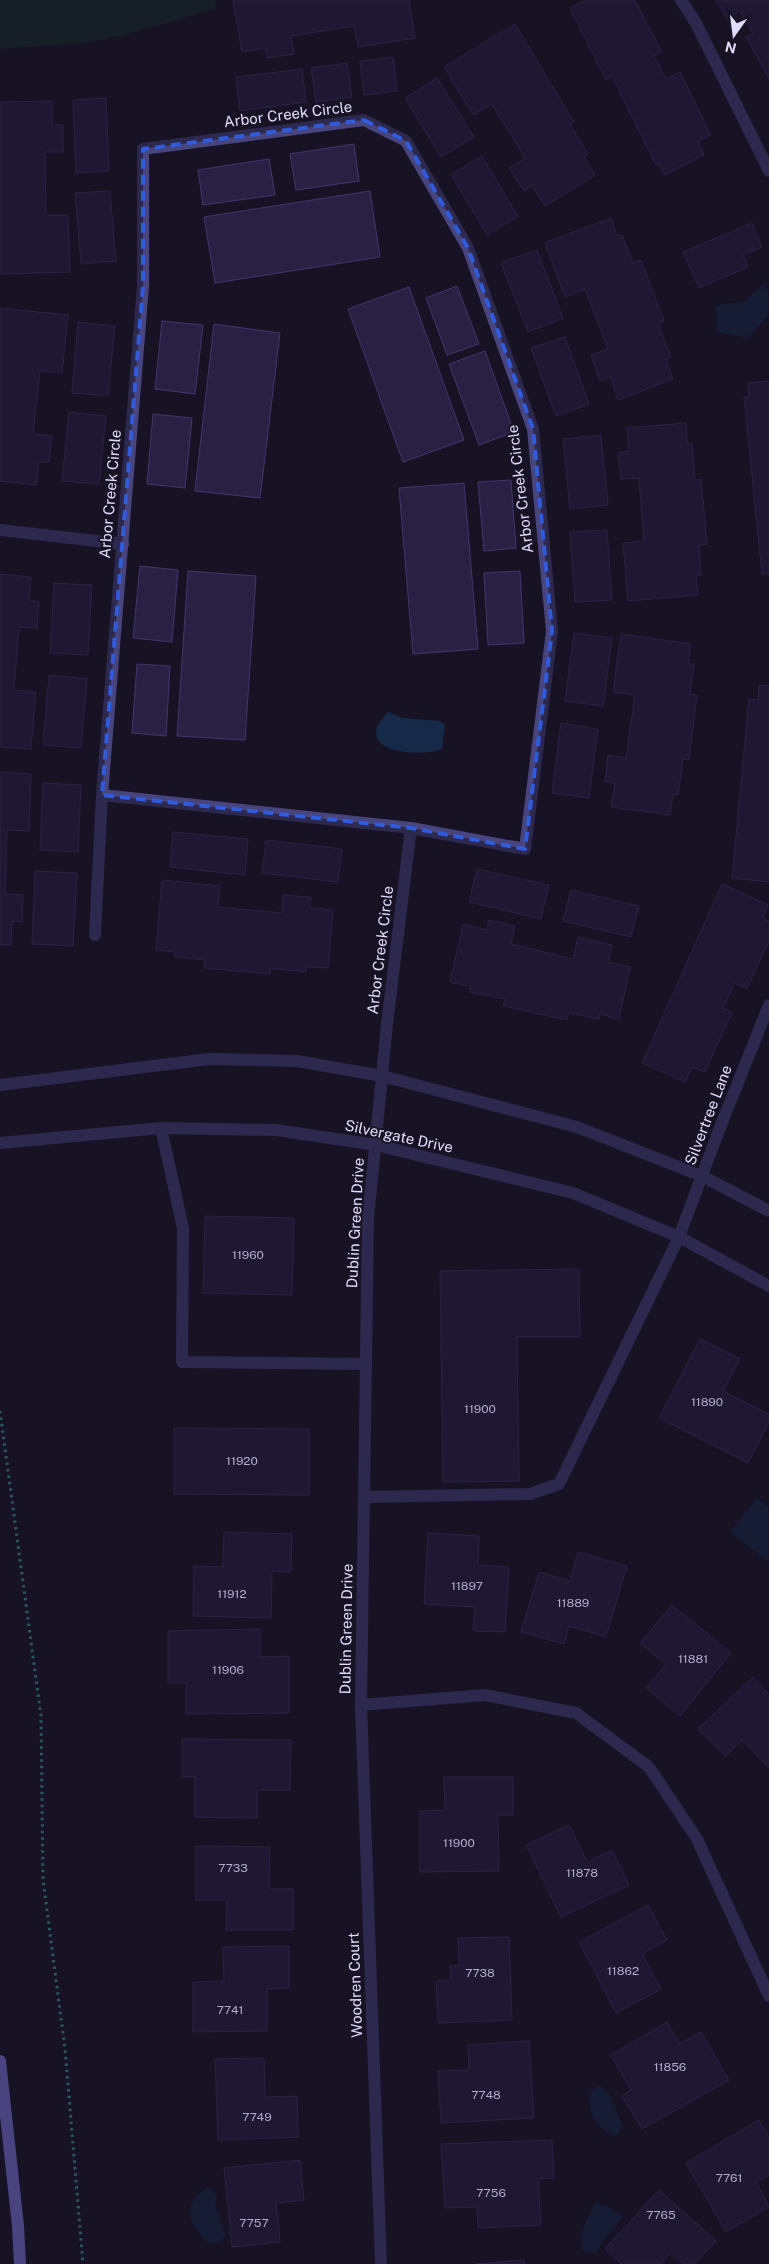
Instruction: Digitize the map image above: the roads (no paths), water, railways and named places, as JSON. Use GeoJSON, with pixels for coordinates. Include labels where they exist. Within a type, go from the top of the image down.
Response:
{"type":"FeatureCollection","features":[{"type":"Feature","properties":{"kind":"main road"},"geometry":{"type":"LineString","coordinates":[[0,2062],[18,2226],[20,2264]]}},
{"type":"Feature","properties":{"kind":"street"},"geometry":{"type":"LineString","coordinates":[[681,0],[696,23],[769,171]]}},
{"type":"Feature","properties":{"kind":"street","name":"Arbor Creek Circle"},"geometry":{"type":"LineString","coordinates":[[95,934],[102,795],[143,286],[143,149],[364,120],[406,141],[468,248],[533,429],[552,631],[525,849],[411,828],[102,795]]}},
{"type":"Feature","properties":{"kind":"street"},"geometry":{"type":"LineString","coordinates":[[0,530],[122,544]]}},
{"type":"Feature","properties":{"kind":"street","name":"Arbor Creek Circle"},"geometry":{"type":"LineString","coordinates":[[382,1076],[411,828]]}},
{"type":"Feature","properties":{"kind":"street","name":"Silvertree Lane"},"geometry":{"type":"LineString","coordinates":[[364,1496],[530,1494],[559,1484],[679,1237],[769,1006]]}},
{"type":"Feature","properties":{"kind":"street"},"geometry":{"type":"LineString","coordinates":[[0,1086],[209,1059],[297,1061],[382,1076],[577,1127],[702,1176],[769,1211]]}},
{"type":"Feature","properties":{"kind":"street","name":"Dublin Green Drive"},"geometry":{"type":"LineString","coordinates":[[382,1076],[368,1219],[361,1706],[485,1695],[576,1712],[649,1767],[697,1839],[769,1996]]}},
{"type":"Feature","properties":{"kind":"street"},"geometry":{"type":"LineString","coordinates":[[161,1128],[183,1228],[182,1362],[366,1364]]}},
{"type":"Feature","properties":{"kind":"street","name":"Silvergate Drive"},"geometry":{"type":"LineString","coordinates":[[0,1143],[161,1128],[276,1130],[376,1145],[573,1193],[679,1237],[769,1286]]}},
{"type":"Feature","properties":{"kind":"street","name":"Woodren Court"},"geometry":{"type":"LineString","coordinates":[[361,1706],[381,2264]]}},
{"type":"Feature","properties":{"kind":"water"},"geometry":{"type":"Polygon","coordinates":[[[763,284],[769,292],[769,314],[748,338],[717,332],[716,305],[744,302],[763,284]]]}},
{"type":"Feature","properties":{"kind":"water"},"geometry":{"type":"Polygon","coordinates":[[[388,712],[403,718],[440,721],[445,725],[442,749],[431,752],[403,752],[391,749],[381,743],[376,735],[378,725],[388,712]]]}},
{"type":"Feature","properties":{"kind":"water"},"geometry":{"type":"Polygon","coordinates":[[[757,1498],[769,1507],[769,1562],[730,1532],[757,1498]]]}},
{"type":"Feature","properties":{"kind":"water"},"geometry":{"type":"Polygon","coordinates":[[[600,2086],[609,2094],[623,2126],[617,2136],[598,2125],[594,2120],[589,2100],[590,2092],[600,2086]]]}},
{"type":"Feature","properties":{"kind":"water"},"geometry":{"type":"Polygon","coordinates":[[[209,2187],[217,2195],[215,2207],[226,2236],[220,2242],[209,2243],[196,2229],[190,2214],[194,2200],[209,2187]]]}},
{"type":"Feature","properties":{"kind":"water"},"geometry":{"type":"Polygon","coordinates":[[[595,2203],[610,2208],[623,2217],[601,2243],[596,2254],[584,2251],[581,2247],[583,2228],[595,2203]]]}}]}
